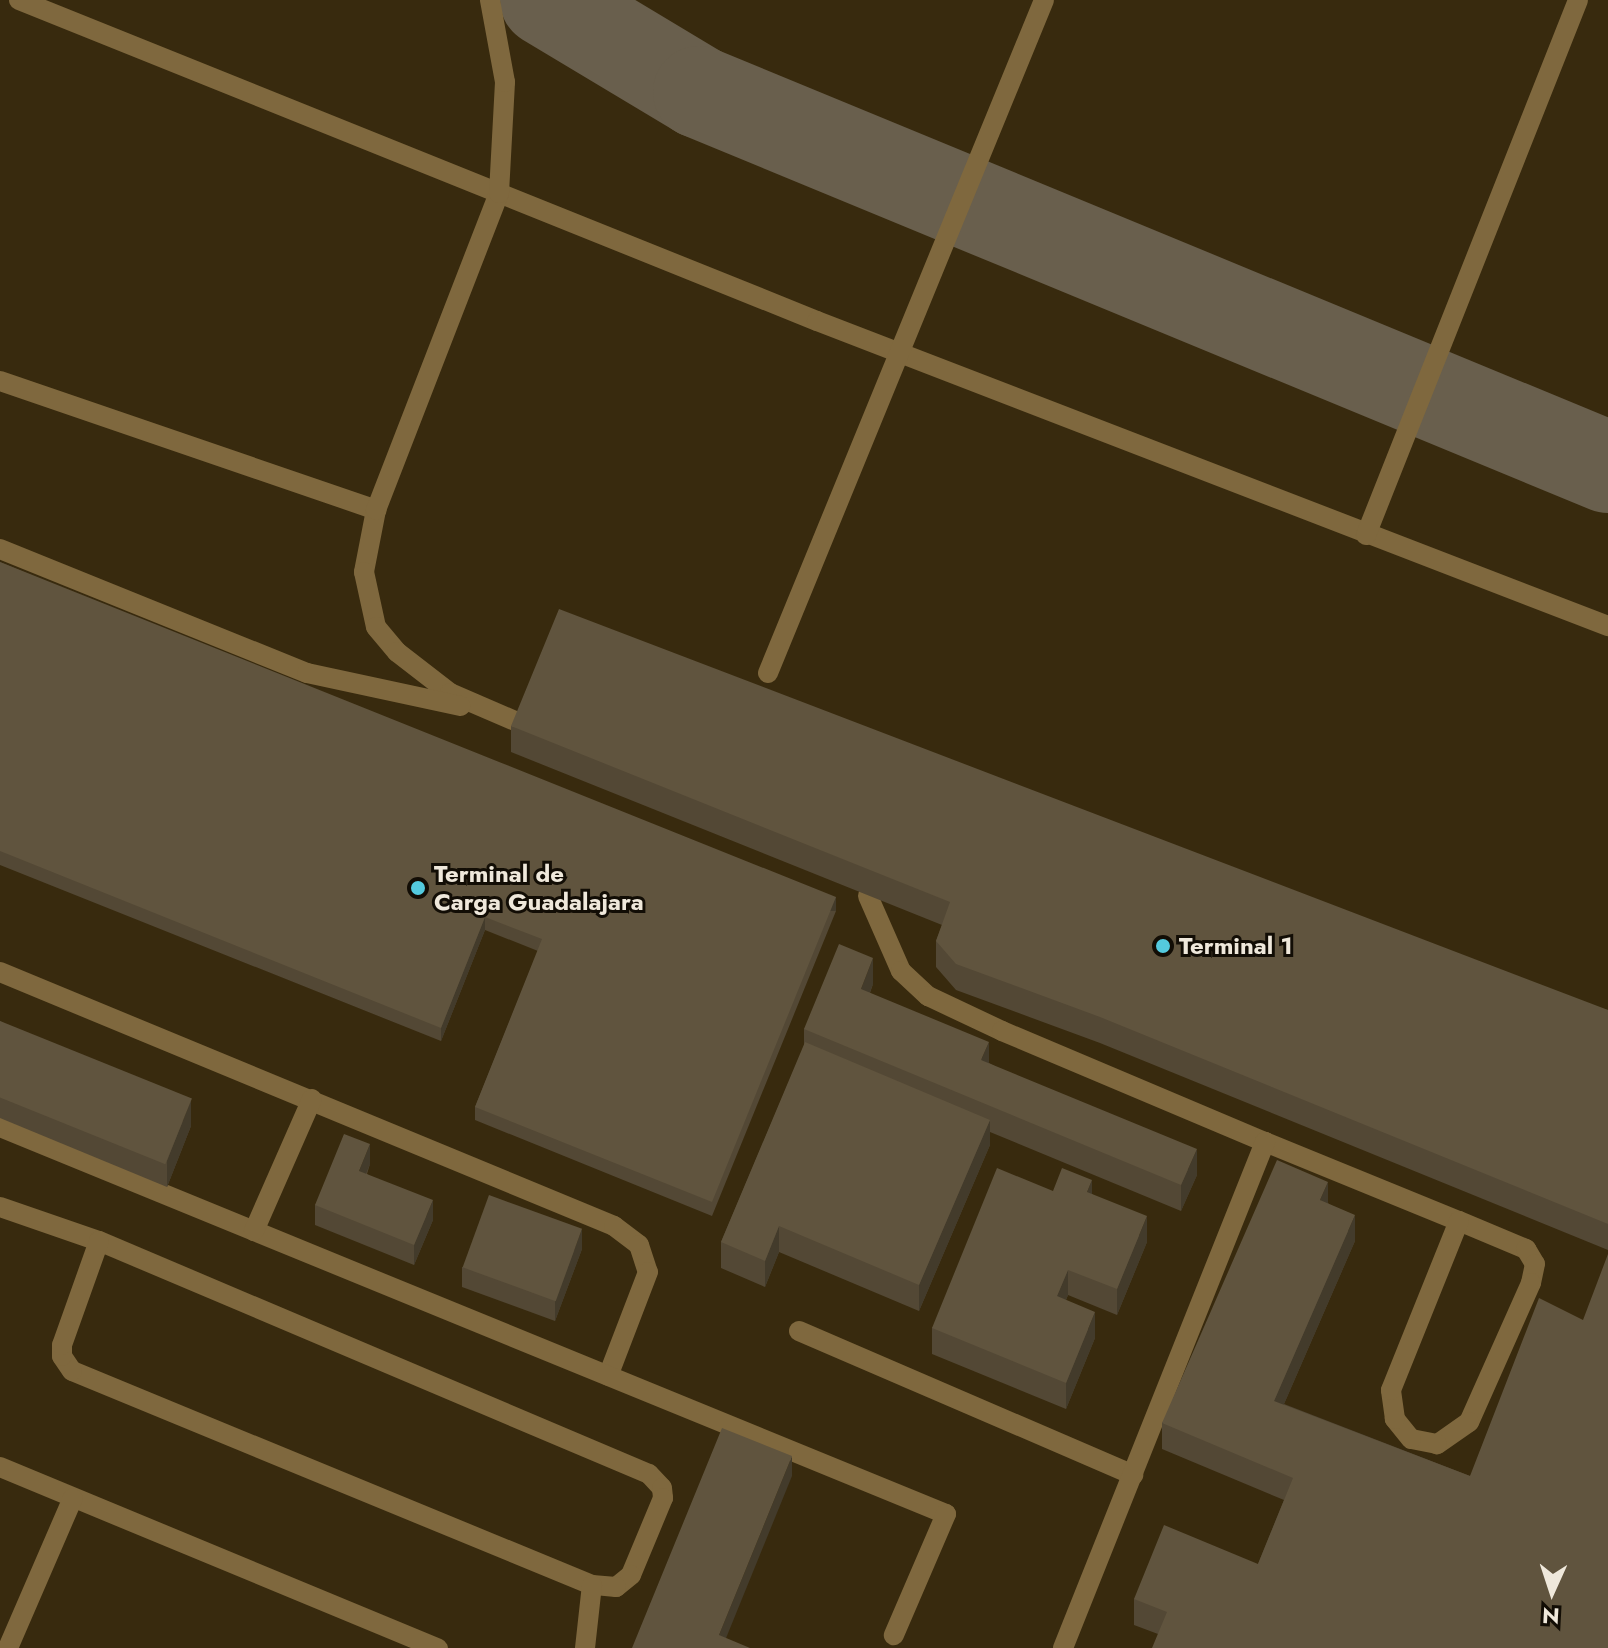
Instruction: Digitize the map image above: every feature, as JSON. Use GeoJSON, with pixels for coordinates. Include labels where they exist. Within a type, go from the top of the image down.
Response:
{"type":"FeatureCollection","features":[{"type":"Feature","properties":{"kind":"lane"},"geometry":{"type":"LineString","coordinates":[[19,0],[902,355],[1608,626]]}},
{"type":"Feature","properties":{"kind":"lane"},"geometry":{"type":"LineString","coordinates":[[0,549],[307,673],[447,702],[522,724],[450,693],[397,652],[376,627],[364,572],[376,510],[499,193],[505,82],[490,0]]}},
{"type":"Feature","properties":{"kind":"lane"},"geometry":{"type":"LineString","coordinates":[[768,673],[902,355],[1044,0]]}},
{"type":"Feature","properties":{"kind":"lane"},"geometry":{"type":"LineString","coordinates":[[1366,535],[1578,0]]}},
{"type":"Feature","properties":{"kind":"lane"},"geometry":{"type":"LineString","coordinates":[[0,381],[376,510]]}},
{"type":"Feature","properties":{"kind":"lane"},"geometry":{"type":"LineString","coordinates":[[868,896],[901,971],[928,996],[1265,1142],[1459,1221],[1526,1249],[1535,1264],[1469,1422],[1437,1444],[1411,1439],[1395,1419],[1391,1390],[1459,1221]]}},
{"type":"Feature","properties":{"kind":"lane"},"geometry":{"type":"LineString","coordinates":[[0,972],[614,1226],[639,1245],[648,1272],[608,1376]]}},
{"type":"Feature","properties":{"kind":"lane"},"geometry":{"type":"LineString","coordinates":[[254,1231],[312,1099]]}},
{"type":"Feature","properties":{"kind":"lane"},"geometry":{"type":"LineString","coordinates":[[0,1127],[946,1514],[894,1635]]}},
{"type":"Feature","properties":{"kind":"lane"},"geometry":{"type":"LineString","coordinates":[[1063,1648],[1265,1142]]}},
{"type":"Feature","properties":{"kind":"lane"},"geometry":{"type":"LineString","coordinates":[[0,1207],[99,1241],[657,1479],[663,1498],[631,1575],[616,1587],[592,1585],[72,1371],[62,1356],[62,1345],[99,1241]]}},
{"type":"Feature","properties":{"kind":"lane"},"geometry":{"type":"LineString","coordinates":[[799,1331],[1133,1475]]}},
{"type":"Feature","properties":{"kind":"lane"},"geometry":{"type":"LineString","coordinates":[[0,1467],[438,1648]]}},
{"type":"Feature","properties":{"kind":"lane"},"geometry":{"type":"LineString","coordinates":[[8,1648],[73,1498]]}},
{"type":"Feature","properties":{"kind":"lane"},"geometry":{"type":"LineString","coordinates":[[585,1648],[592,1585]]}},
{"type":"Feature","properties":{"kind":"shaded area"},"geometry":{"type":"Polygon","coordinates":[[[0,0],[1608,0],[1608,1648],[0,1648],[0,0]]]}},
{"type":"Feature","properties":{"kind":"building","name":"Terminal de Carga Guadalajara"},"geometry":{"type":"Polygon","coordinates":[[[0,562],[836,897],[712,1202],[475,1107],[542,939],[485,917],[441,1028],[0,851],[0,562]]]}},
{"type":"Feature","properties":{"kind":"building","name":"Terminal 1"},"geometry":{"type":"Polygon","coordinates":[[[559,609],[1608,1010],[1608,1224],[1100,1017],[956,964],[936,941],[950,902],[511,726],[559,609]]]}},
{"type":"Feature","properties":{"kind":"building"},"geometry":{"type":"Polygon","coordinates":[[[839,944],[873,958],[861,989],[989,1042],[981,1060],[1197,1149],[1181,1185],[804,1029],[839,944]]]}},
{"type":"Feature","properties":{"kind":"building"},"geometry":{"type":"Polygon","coordinates":[[[0,1021],[192,1099],[165,1164],[0,1098],[0,1021]]]}},
{"type":"Feature","properties":{"kind":"building"},"geometry":{"type":"Polygon","coordinates":[[[805,1042],[990,1120],[919,1285],[779,1226],[765,1261],[721,1242],[805,1042]]]}},
{"type":"Feature","properties":{"kind":"building"},"geometry":{"type":"Polygon","coordinates":[[[344,1134],[370,1144],[359,1171],[433,1200],[414,1245],[315,1205],[344,1134]]]}},
{"type":"Feature","properties":{"kind":"building"},"geometry":{"type":"Polygon","coordinates":[[[1277,1160],[1328,1182],[1320,1200],[1355,1215],[1274,1401],[1470,1476],[1539,1298],[1583,1320],[1608,1254],[1608,1648],[1152,1648],[1167,1612],[1134,1599],[1164,1525],[1258,1564],[1293,1478],[1162,1423],[1277,1160]]]}},
{"type":"Feature","properties":{"kind":"building"},"geometry":{"type":"Polygon","coordinates":[[[997,1168],[1053,1191],[1062,1168],[1092,1180],[1087,1192],[1147,1216],[1117,1289],[1068,1270],[1057,1296],[1095,1312],[1066,1383],[932,1328],[997,1168]]]}},
{"type":"Feature","properties":{"kind":"building"},"geometry":{"type":"Polygon","coordinates":[[[489,1195],[582,1229],[556,1301],[463,1267],[489,1195]]]}},
{"type":"Feature","properties":{"kind":"building"},"geometry":{"type":"Polygon","coordinates":[[[722,1428],[792,1456],[719,1635],[750,1648],[632,1648],[722,1428]]]}},
{"type":"Feature","properties":{"kind":"taxiway"},"geometry":{"type":"LineString","coordinates":[[546,0],[699,92],[1608,467]]}},
{"type":"Feature","properties":{"kind":"place","name":"Terminal de Carga Guadalajara"},"geometry":{"type":"Point","coordinates":[418,888]}},
{"type":"Feature","properties":{"kind":"place","name":"Terminal 1"},"geometry":{"type":"Point","coordinates":[1163,946]}}]}
